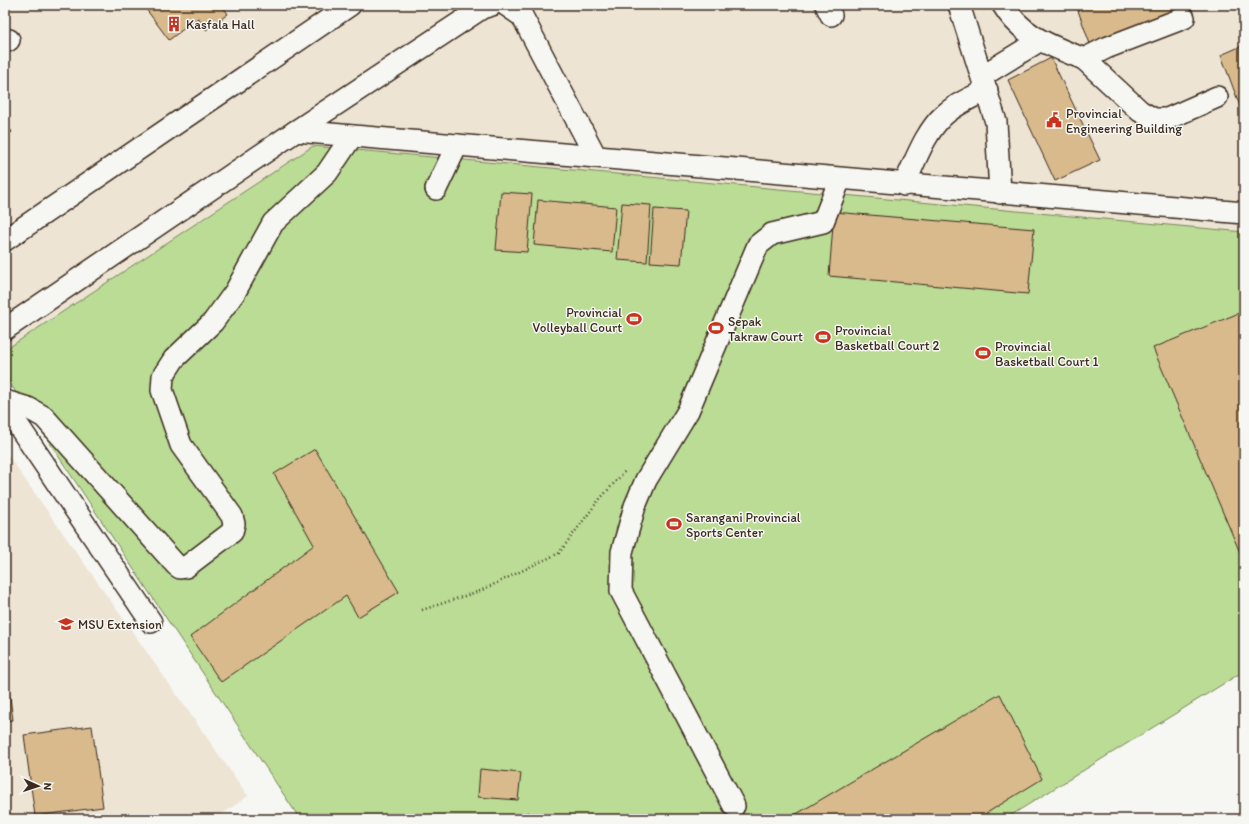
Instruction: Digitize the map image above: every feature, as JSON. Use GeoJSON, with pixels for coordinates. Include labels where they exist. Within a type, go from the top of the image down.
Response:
{"type":"FeatureCollection","features":[{"type":"Feature","properties":{"kind":"lane"},"geometry":{"type":"LineString","coordinates":[[5,329],[296,131],[482,8],[492,5]]}},
{"type":"Feature","properties":{"kind":"lane"},"geometry":{"type":"LineString","coordinates":[[506,5],[522,16],[596,157]]}},
{"type":"Feature","properties":{"kind":"lane"},"geometry":{"type":"LineString","coordinates":[[959,5],[996,122],[1000,193]]}},
{"type":"Feature","properties":{"kind":"lane"},"geometry":{"type":"LineString","coordinates":[[1003,5],[1010,16],[1039,41],[1084,59],[1140,111],[1154,120],[1168,119],[1217,97]]}},
{"type":"Feature","properties":{"kind":"lane"},"geometry":{"type":"LineString","coordinates":[[5,240],[337,9]]}},
{"type":"Feature","properties":{"kind":"lane"},"geometry":{"type":"LineString","coordinates":[[1084,59],[1106,48],[1184,18]]}},
{"type":"Feature","properties":{"kind":"lane"},"geometry":{"type":"LineString","coordinates":[[904,185],[919,153],[938,120],[1039,41]]}},
{"type":"Feature","properties":{"kind":"lane"},"geometry":{"type":"LineString","coordinates":[[296,131],[904,185],[1244,213]]}},
{"type":"Feature","properties":{"kind":"lane"},"geometry":{"type":"LineString","coordinates":[[5,400],[28,408],[44,417],[176,565],[180,568],[186,567],[232,532],[234,524],[232,516],[181,445],[162,390],[162,376],[174,359],[213,322],[235,292],[273,223],[327,173],[352,136]]}},
{"type":"Feature","properties":{"kind":"lane"},"geometry":{"type":"LineString","coordinates":[[436,188],[457,145]]}},
{"type":"Feature","properties":{"kind":"lane"},"geometry":{"type":"LineString","coordinates":[[734,806],[621,591],[622,552],[635,506],[644,486],[688,410],[758,245],[772,234],[823,222],[840,179]]}},
{"type":"Feature","properties":{"kind":"lane"},"geometry":{"type":"LineString","coordinates":[[5,406],[151,622]]}},
{"type":"Feature","properties":{"kind":"path"},"geometry":{"type":"LineString","coordinates":[[422,610],[480,591],[559,553],[598,501],[629,467]]}},
{"type":"Feature","properties":{"kind":"shaded area"},"geometry":{"type":"Polygon","coordinates":[[[5,5],[1244,5],[1244,232],[313,146],[5,350],[5,5]]]}},
{"type":"Feature","properties":{"kind":"shaded area","name":"MSU Extension"},"geometry":{"type":"Polygon","coordinates":[[[5,451],[248,796],[215,819],[5,819],[5,451]]]}},
{"type":"Feature","properties":{"kind":"green space","name":"Sarangani Provincial Sports Center"},"geometry":{"type":"Polygon","coordinates":[[[313,146],[1244,232],[1244,671],[1005,819],[300,819],[5,376],[5,350],[313,146]]]}},
{"type":"Feature","properties":{"kind":"building","name":"Kasfala Hall"},"geometry":{"type":"Polygon","coordinates":[[[143,5],[222,5],[228,14],[206,30],[198,18],[169,40],[143,5]]]}},
{"type":"Feature","properties":{"kind":"building"},"geometry":{"type":"Polygon","coordinates":[[[1076,5],[1194,5],[1090,44],[1076,5]]]}},
{"type":"Feature","properties":{"kind":"building"},"geometry":{"type":"Polygon","coordinates":[[[1244,45],[1244,117],[1221,55],[1244,45]]]}},
{"type":"Feature","properties":{"kind":"building","name":"Provincial Engineering Building"},"geometry":{"type":"Polygon","coordinates":[[[1051,58],[1100,160],[1055,181],[1008,80],[1051,58]]]}},
{"type":"Feature","properties":{"kind":"building"},"geometry":{"type":"Polygon","coordinates":[[[5,122],[12,132],[5,137],[5,122]]]}},
{"type":"Feature","properties":{"kind":"building"},"geometry":{"type":"Polygon","coordinates":[[[501,192],[532,194],[527,252],[496,250],[501,192]]]}},
{"type":"Feature","properties":{"kind":"building"},"geometry":{"type":"Polygon","coordinates":[[[538,200],[616,207],[612,252],[534,245],[538,200]]]}},
{"type":"Feature","properties":{"kind":"building"},"geometry":{"type":"Polygon","coordinates":[[[622,203],[651,205],[647,262],[617,260],[622,203]]]}},
{"type":"Feature","properties":{"kind":"building"},"geometry":{"type":"Polygon","coordinates":[[[654,209],[686,211],[681,264],[650,262],[654,209]]]}},
{"type":"Feature","properties":{"kind":"building"},"geometry":{"type":"Polygon","coordinates":[[[834,212],[1034,229],[1028,294],[829,276],[834,212]]]}},
{"type":"Feature","properties":{"kind":"building"},"geometry":{"type":"Polygon","coordinates":[[[1244,311],[1244,562],[1153,348],[1244,311]]]}},
{"type":"Feature","properties":{"kind":"building"},"geometry":{"type":"Polygon","coordinates":[[[315,449],[399,592],[358,617],[346,596],[221,682],[190,637],[314,545],[274,474],[315,449]]]}},
{"type":"Feature","properties":{"kind":"building"},"geometry":{"type":"Polygon","coordinates":[[[5,661],[13,720],[5,721],[5,661]]]}},
{"type":"Feature","properties":{"kind":"building"},"geometry":{"type":"Polygon","coordinates":[[[1000,694],[1042,779],[977,819],[788,819],[1000,694]]]}},
{"type":"Feature","properties":{"kind":"building"},"geometry":{"type":"Polygon","coordinates":[[[92,726],[103,807],[35,816],[24,735],[92,726]]]}},
{"type":"Feature","properties":{"kind":"building"},"geometry":{"type":"Polygon","coordinates":[[[480,769],[521,773],[518,800],[478,797],[480,769]]]}},
{"type":"Feature","properties":{"kind":"building"},"geometry":{"type":"Polygon","coordinates":[[[528,812],[532,819],[517,819],[528,812]]]}},
{"type":"Feature","properties":{"kind":"place","name":"Kasfala Hall"},"geometry":{"type":"Point","coordinates":[174,24]}},
{"type":"Feature","properties":{"kind":"place","name":"Provincial Engineering Building"},"geometry":{"type":"Point","coordinates":[1054,120]}},
{"type":"Feature","properties":{"kind":"place","name":"Provincial Volleyball Court"},"geometry":{"type":"Point","coordinates":[634,319]}},
{"type":"Feature","properties":{"kind":"place","name":"Sepak Takraw Court"},"geometry":{"type":"Point","coordinates":[716,328]}},
{"type":"Feature","properties":{"kind":"place","name":"Provincial Basketball Court 2"},"geometry":{"type":"Point","coordinates":[823,337]}},
{"type":"Feature","properties":{"kind":"place","name":"Provincial Basketball Court 1"},"geometry":{"type":"Point","coordinates":[983,353]}},
{"type":"Feature","properties":{"kind":"place","name":"Sarangani Provincial Sports Center"},"geometry":{"type":"Point","coordinates":[674,524]}},
{"type":"Feature","properties":{"kind":"place","name":"MSU Extension"},"geometry":{"type":"Point","coordinates":[66,624]}}]}
